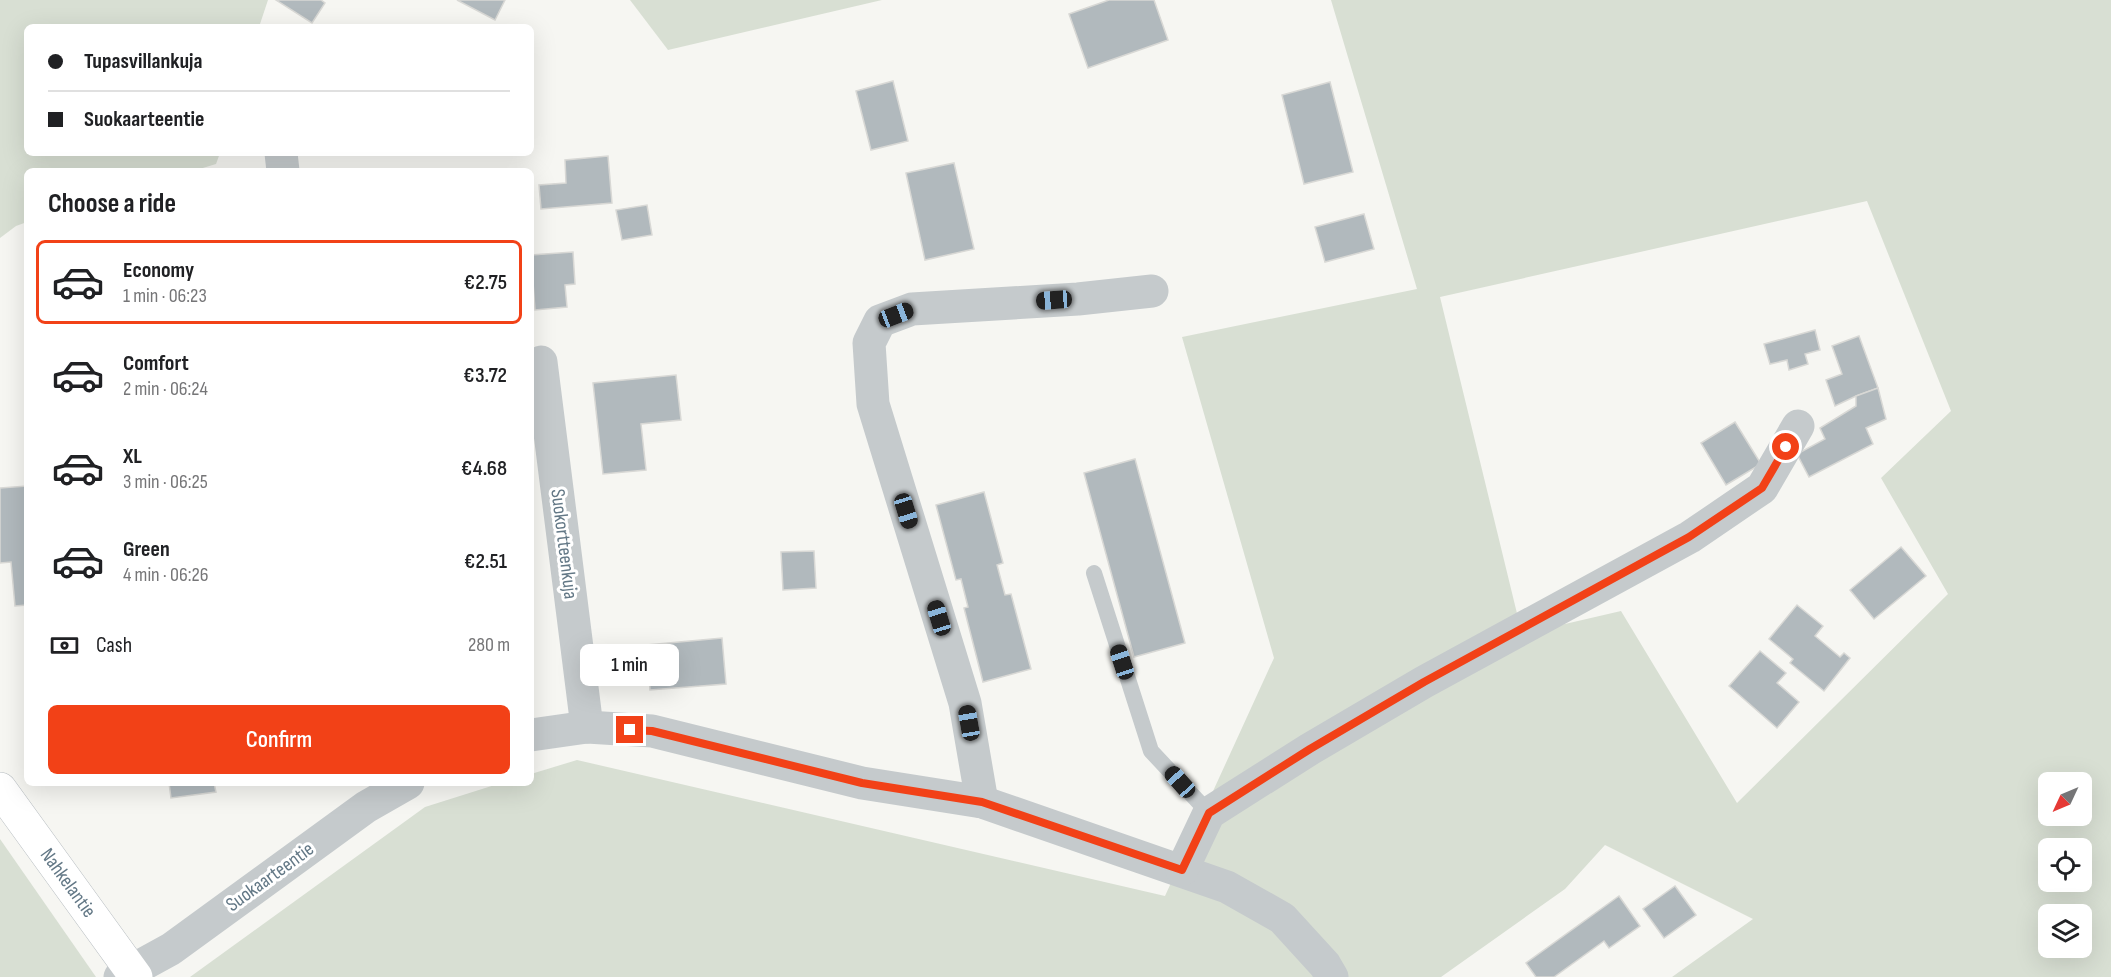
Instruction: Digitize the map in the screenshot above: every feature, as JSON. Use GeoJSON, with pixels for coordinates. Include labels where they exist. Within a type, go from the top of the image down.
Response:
{"type":"FeatureCollection","features":[{"type":"Feature","properties":{"kind":"main road","name":"Nahkelantie"},"geometry":{"type":"LineString","coordinates":[[0,789],[129,975]]}},
{"type":"Feature","properties":{"kind":"street"},"geometry":{"type":"LineString","coordinates":[[982,802],[965,703],[873,404],[868,343],[880,321],[912,309],[1078,299],[1152,291]]}},
{"type":"Feature","properties":{"kind":"street","name":"Suokortteenkuja"},"geometry":{"type":"LineString","coordinates":[[541,362],[587,727]]}},
{"type":"Feature","properties":{"kind":"street"},"geometry":{"type":"LineString","coordinates":[[1182,870],[1209,813],[1310,749],[1424,682],[1689,537],[1762,488],[1797,426]]}},
{"type":"Feature","properties":{"kind":"street"},"geometry":{"type":"LineString","coordinates":[[534,735],[587,727],[652,731],[862,783],[982,802],[1182,870],[1227,888],[1282,918],[1325,965],[1332,977]]}},
{"type":"Feature","properties":{"kind":"street","name":"Suokaarteentie"},"geometry":{"type":"LineString","coordinates":[[129,975],[171,949],[365,795],[397,786]]}},
{"type":"Feature","properties":{"kind":"lane"},"geometry":{"type":"LineString","coordinates":[[1094,573],[1151,751],[1209,813]]}},
{"type":"Feature","properties":{"kind":"shaded area"},"geometry":{"type":"Polygon","coordinates":[[[0,0],[268,0],[260,24],[24,24],[24,156],[219,156],[216,164],[203,168],[24,168],[24,223],[0,238],[0,0]]]}},
{"type":"Feature","properties":{"kind":"shaded area"},"geometry":{"type":"Polygon","coordinates":[[[630,0],[882,0],[668,50],[630,0]]]}},
{"type":"Feature","properties":{"kind":"shaded area"},"geometry":{"type":"Polygon","coordinates":[[[1331,0],[2111,0],[2111,977],[1672,977],[1753,919],[1605,845],[1565,889],[1441,977],[190,977],[425,807],[492,786],[534,786],[534,773],[577,760],[1165,896],[1274,658],[1182,337],[1417,289],[1331,0]],[[1867,201],[1440,297],[1522,634],[1621,611],[1737,803],[1948,594],[1881,478],[1951,411],[1867,201]]]}},
{"type":"Feature","properties":{"kind":"shaded area"},"geometry":{"type":"Polygon","coordinates":[[[0,839],[96,977],[0,977],[0,839]]]}},
{"type":"Feature","properties":{"kind":"building"},"geometry":{"type":"Polygon","coordinates":[[[276,0],[321,0],[325,3],[312,23],[276,0]]]}},
{"type":"Feature","properties":{"kind":"building"},"geometry":{"type":"Polygon","coordinates":[[[457,0],[505,0],[495,20],[457,0]]]}},
{"type":"Feature","properties":{"kind":"building"},"geometry":{"type":"Polygon","coordinates":[[[1109,0],[1154,0],[1168,40],[1088,68],[1069,14],[1109,0]]]}},
{"type":"Feature","properties":{"kind":"building"},"geometry":{"type":"Polygon","coordinates":[[[893,81],[908,141],[871,150],[856,91],[893,81]]]}},
{"type":"Feature","properties":{"kind":"building"},"geometry":{"type":"Polygon","coordinates":[[[1330,82],[1353,172],[1304,184],[1282,95],[1330,82]]]}},
{"type":"Feature","properties":{"kind":"building"},"geometry":{"type":"Polygon","coordinates":[[[608,156],[612,203],[541,209],[539,185],[566,183],[565,160],[608,156]]]}},
{"type":"Feature","properties":{"kind":"building"},"geometry":{"type":"Polygon","coordinates":[[[954,163],[974,249],[925,260],[906,173],[954,163]]]}},
{"type":"Feature","properties":{"kind":"building"},"geometry":{"type":"Polygon","coordinates":[[[647,205],[652,235],[622,240],[616,210],[647,205]]]}},
{"type":"Feature","properties":{"kind":"building"},"geometry":{"type":"Polygon","coordinates":[[[1364,214],[1374,249],[1325,262],[1315,227],[1364,214]]]}},
{"type":"Feature","properties":{"kind":"building"},"geometry":{"type":"Polygon","coordinates":[[[573,252],[575,284],[565,285],[567,307],[535,310],[534,255],[573,252]]]}},
{"type":"Feature","properties":{"kind":"building"},"geometry":{"type":"Polygon","coordinates":[[[1815,330],[1820,350],[1805,354],[1808,364],[1789,370],[1787,360],[1770,364],[1764,344],[1815,330]]]}},
{"type":"Feature","properties":{"kind":"building"},"geometry":{"type":"Polygon","coordinates":[[[1859,336],[1878,388],[1835,406],[1826,380],[1842,374],[1832,346],[1859,336]]]}},
{"type":"Feature","properties":{"kind":"building"},"geometry":{"type":"Polygon","coordinates":[[[676,375],[681,420],[641,424],[646,470],[603,474],[593,383],[676,375]]]}},
{"type":"Feature","properties":{"kind":"building"},"geometry":{"type":"Polygon","coordinates":[[[1878,388],[1886,419],[1866,428],[1873,444],[1809,477],[1797,454],[1825,439],[1820,428],[1856,406],[1856,396],[1878,388]]]}},
{"type":"Feature","properties":{"kind":"building"},"geometry":{"type":"Polygon","coordinates":[[[1735,422],[1761,464],[1726,485],[1701,443],[1735,422]]]}},
{"type":"Feature","properties":{"kind":"building"},"geometry":{"type":"Polygon","coordinates":[[[1135,459],[1185,643],[1134,657],[1084,473],[1135,459]]]}},
{"type":"Feature","properties":{"kind":"building"},"geometry":{"type":"Polygon","coordinates":[[[24,486],[24,605],[15,606],[11,562],[0,563],[0,488],[24,486]]]}},
{"type":"Feature","properties":{"kind":"building"},"geometry":{"type":"Polygon","coordinates":[[[984,492],[1003,563],[997,565],[1005,595],[1011,594],[1031,669],[983,682],[964,608],[968,607],[961,579],[956,580],[936,505],[984,492]]]}},
{"type":"Feature","properties":{"kind":"building"},"geometry":{"type":"Polygon","coordinates":[[[1901,547],[1926,576],[1874,619],[1850,590],[1901,547]]]}},
{"type":"Feature","properties":{"kind":"building"},"geometry":{"type":"Polygon","coordinates":[[[814,551],[816,588],[783,590],[781,552],[814,551]]]}},
{"type":"Feature","properties":{"kind":"building"},"geometry":{"type":"Polygon","coordinates":[[[1797,605],[1823,626],[1815,636],[1840,657],[1844,653],[1850,658],[1824,691],[1790,663],[1793,659],[1769,639],[1797,605]]]}},
{"type":"Feature","properties":{"kind":"building"},"geometry":{"type":"Polygon","coordinates":[[[722,638],[726,684],[650,690],[647,645],[722,638]]]}},
{"type":"Feature","properties":{"kind":"building"},"geometry":{"type":"Polygon","coordinates":[[[1760,651],[1786,673],[1777,683],[1799,702],[1777,728],[1729,686],[1760,651]]]}},
{"type":"Feature","properties":{"kind":"building"},"geometry":{"type":"Polygon","coordinates":[[[169,786],[215,786],[216,792],[171,798],[169,786]]]}},
{"type":"Feature","properties":{"kind":"building"},"geometry":{"type":"Polygon","coordinates":[[[1675,886],[1696,915],[1664,938],[1643,909],[1675,886]]]}},
{"type":"Feature","properties":{"kind":"building"},"geometry":{"type":"Polygon","coordinates":[[[1619,896],[1640,926],[1609,948],[1604,941],[1554,977],[1536,977],[1526,963],[1619,896]]]}},
{"type":"Feature","properties":{"kind":"route"},"geometry":{"type":"LineString","coordinates":[[630,730],[652,731],[862,783],[982,802],[1182,870],[1209,813],[1310,749],[1424,682],[1689,537],[1762,488],[1786,447]]}}]}
